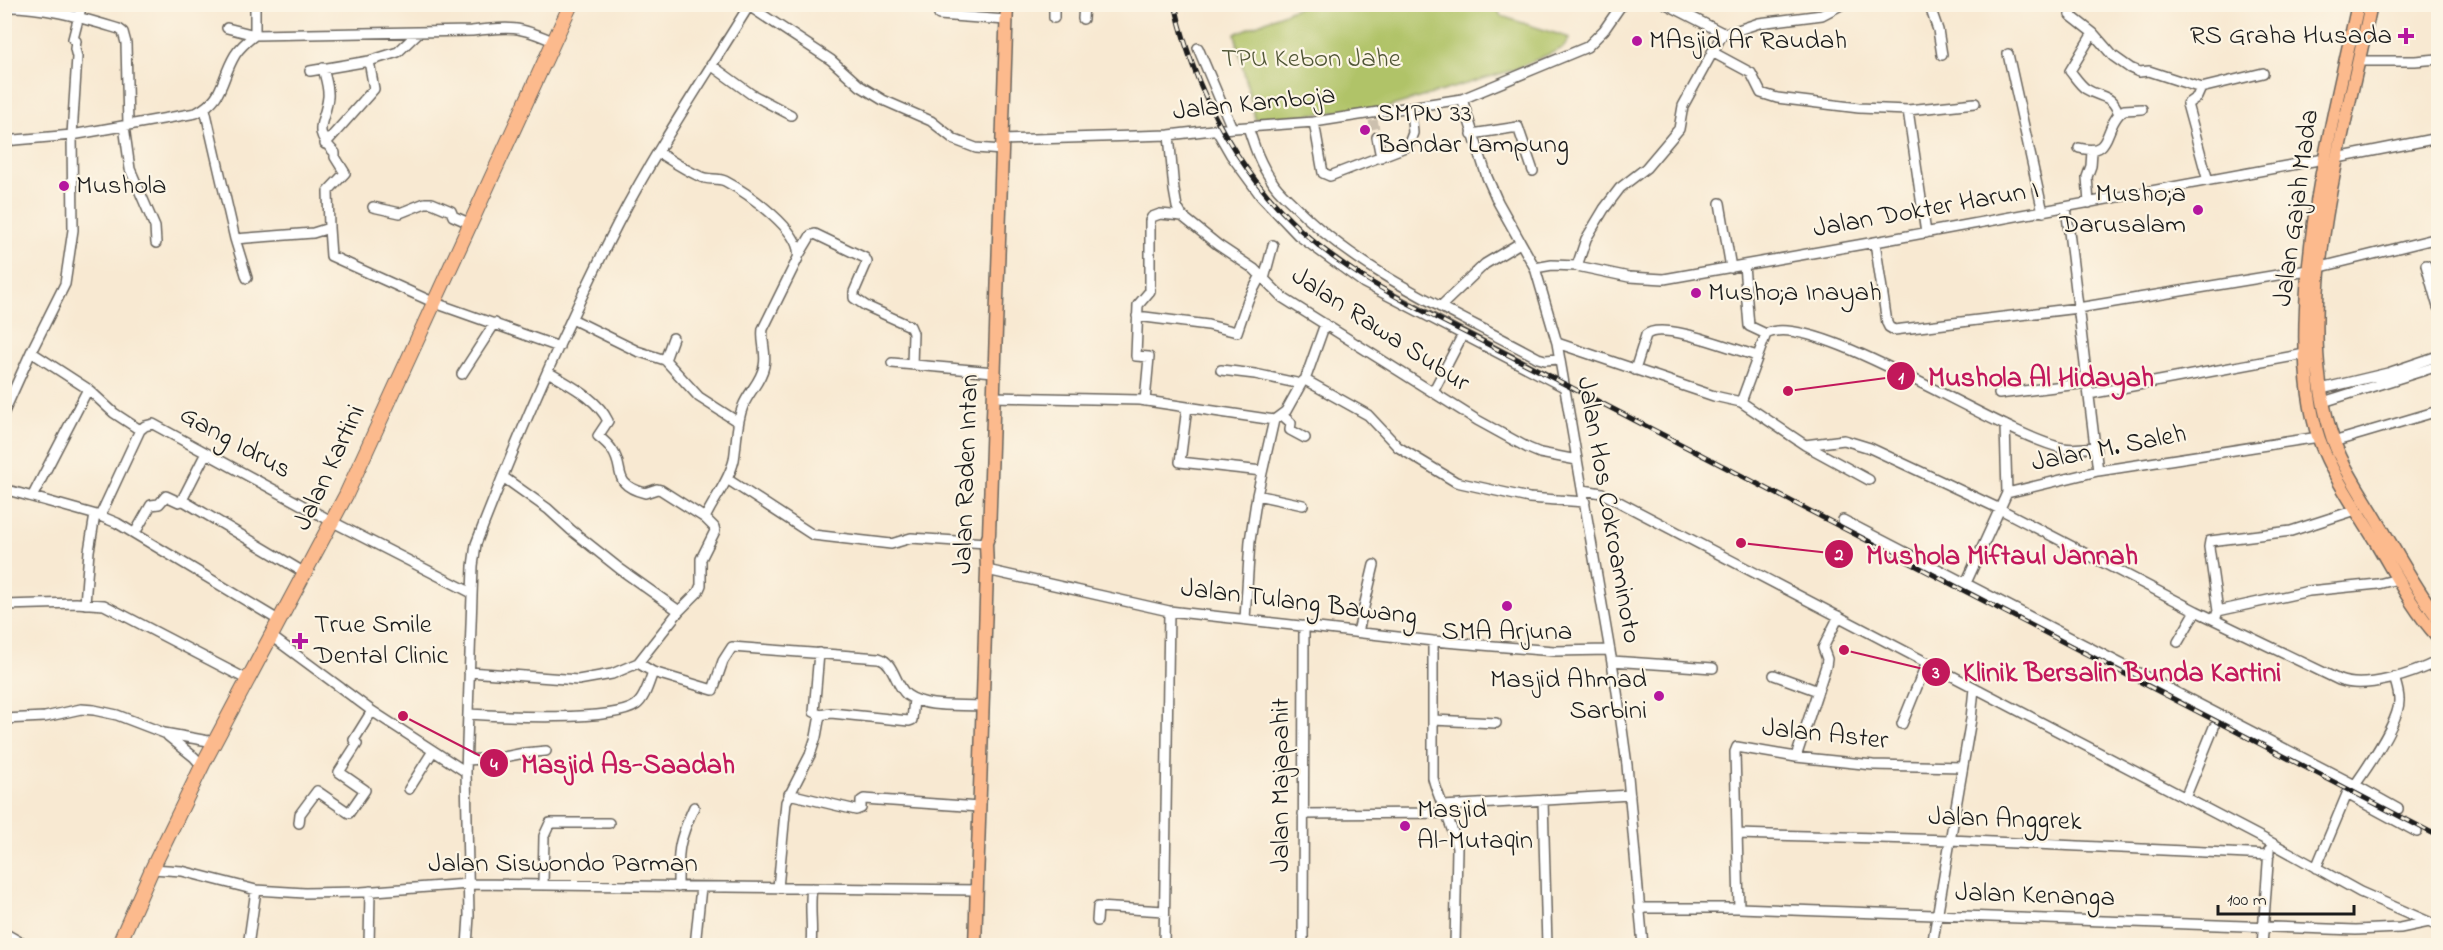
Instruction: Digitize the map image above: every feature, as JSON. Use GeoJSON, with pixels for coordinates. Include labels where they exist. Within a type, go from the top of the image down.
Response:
{"type":"FeatureCollection","features":[{"type":"Feature","properties":{"kind":"highway","name":"Jalan Kartini"},"geometry":{"type":"LineString","coordinates":[[118,945],[214,742],[333,522],[555,42],[566,6]]}},
{"type":"Feature","properties":{"kind":"main road","name":"Jalan Raden Intan"},"geometry":{"type":"LineString","coordinates":[[975,945],[986,543],[989,535],[1007,4]]}},
{"type":"Feature","properties":{"kind":"main road","name":"Jalan Gajah Mada"},"geometry":{"type":"LineString","coordinates":[[2358,4],[2330,158],[2314,269],[2305,354],[2308,384],[2319,437],[2356,510],[2398,579],[2439,637]]}},
{"type":"Feature","properties":{"kind":"main road","name":"Jalan Gajah Mada"},"geometry":{"type":"LineString","coordinates":[[2330,158],[2359,61],[2371,4]]}},
{"type":"Feature","properties":{"kind":"main road"},"geometry":{"type":"LineString","coordinates":[[2351,36],[2364,39]]}},
{"type":"Feature","properties":{"kind":"main road","name":"Jalan Gajah Mada"},"geometry":{"type":"LineString","coordinates":[[2312,304],[2322,396],[2333,442],[2410,575],[2439,618]]}},
{"type":"Feature","properties":{"kind":"street"},"geometry":{"type":"LineString","coordinates":[[5,409],[65,284],[73,209],[72,135],[77,57],[76,41],[73,39],[82,4]]}},
{"type":"Feature","properties":{"kind":"street"},"geometry":{"type":"LineString","coordinates":[[5,144],[187,116],[205,109],[218,97],[234,57],[255,35],[255,4]]}},
{"type":"Feature","properties":{"kind":"street"},"geometry":{"type":"LineString","coordinates":[[939,4],[939,15],[1006,20]]}},
{"type":"Feature","properties":{"kind":"street"},"geometry":{"type":"LineString","coordinates":[[1054,4],[1054,18]]}},
{"type":"Feature","properties":{"kind":"street"},"geometry":{"type":"LineString","coordinates":[[1083,19],[1084,4]]}},
{"type":"Feature","properties":{"kind":"street","name":"Jalan Kamboja"},"geometry":{"type":"LineString","coordinates":[[749,5],[831,60],[860,86],[883,100],[931,121],[955,140],[976,148],[1169,135],[1216,129],[1373,117],[1462,99],[1590,45],[1622,4]]}},
{"type":"Feature","properties":{"kind":"street"},"geometry":{"type":"LineString","coordinates":[[1666,4],[1680,8],[1723,33],[1759,23],[1822,15],[1843,4]]}},
{"type":"Feature","properties":{"kind":"street"},"geometry":{"type":"LineString","coordinates":[[1929,4],[1938,30],[1942,55]]}},
{"type":"Feature","properties":{"kind":"street"},"geometry":{"type":"LineString","coordinates":[[2078,4],[2070,15],[2093,33],[2113,56],[2139,72],[2149,71],[2201,88],[2263,73]]}},
{"type":"Feature","properties":{"kind":"street"},"geometry":{"type":"LineString","coordinates":[[467,945],[469,884],[466,772],[472,593],[476,544],[559,347],[618,223],[749,5]]}},
{"type":"Feature","properties":{"kind":"street"},"geometry":{"type":"LineString","coordinates":[[4,7],[53,11],[80,17],[123,32],[126,43],[126,126],[130,169],[155,228],[156,243]]}},
{"type":"Feature","properties":{"kind":"street"},"geometry":{"type":"LineString","coordinates":[[226,28],[255,35],[419,32],[512,27],[531,31],[555,42]]}},
{"type":"Feature","properties":{"kind":"street"},"geometry":{"type":"LineString","coordinates":[[310,71],[369,61],[398,52],[419,32]]}},
{"type":"Feature","properties":{"kind":"street"},"geometry":{"type":"LineString","coordinates":[[1577,266],[1594,223],[1620,188],[1646,168],[1679,129],[1683,106],[1723,33]]}},
{"type":"Feature","properties":{"kind":"street"},"geometry":{"type":"LineString","coordinates":[[2093,33],[2070,71],[2084,88],[2108,97],[2115,104],[2119,114]]}},
{"type":"Feature","properties":{"kind":"street"},"geometry":{"type":"LineString","coordinates":[[1198,48],[1232,128]]}},
{"type":"Feature","properties":{"kind":"street"},"geometry":{"type":"LineString","coordinates":[[1712,52],[1751,73],[1761,93],[1769,95],[1859,108],[1908,110],[1975,103]]}},
{"type":"Feature","properties":{"kind":"street"},"geometry":{"type":"LineString","coordinates":[[2008,54],[2043,212]]}},
{"type":"Feature","properties":{"kind":"street"},"geometry":{"type":"LineString","coordinates":[[2359,61],[2439,59]]}},
{"type":"Feature","properties":{"kind":"street"},"geometry":{"type":"LineString","coordinates":[[325,144],[374,89],[369,61]]}},
{"type":"Feature","properties":{"kind":"street"},"geometry":{"type":"LineString","coordinates":[[711,65],[751,94],[791,115]]}},
{"type":"Feature","properties":{"kind":"street"},"geometry":{"type":"LineString","coordinates":[[323,68],[328,96],[320,131],[325,144],[335,153],[345,173],[328,191],[331,256],[435,303],[559,347]]}},
{"type":"Feature","properties":{"kind":"street"},"geometry":{"type":"LineString","coordinates":[[2201,88],[2197,97],[2188,102],[2187,106],[2208,181]]}},
{"type":"Feature","properties":{"kind":"street","name":"Jalan Hos Cokroaminoto"},"geometry":{"type":"LineString","coordinates":[[1462,99],[1472,134],[1498,202],[1534,268],[1557,343],[1612,661],[1629,795],[1643,945]]}},
{"type":"Feature","properties":{"kind":"street"},"geometry":{"type":"LineString","coordinates":[[1314,122],[1324,175],[1330,176],[1407,146],[1413,133],[1411,108]]}},
{"type":"Feature","properties":{"kind":"street"},"geometry":{"type":"LineString","coordinates":[[205,109],[235,239],[247,278]]}},
{"type":"Feature","properties":{"kind":"street"},"geometry":{"type":"LineString","coordinates":[[2079,148],[2092,151],[2103,145],[2114,119],[2119,114],[2124,110],[2142,109]]}},
{"type":"Feature","properties":{"kind":"street"},"geometry":{"type":"LineString","coordinates":[[1908,110],[1926,233]]}},
{"type":"Feature","properties":{"kind":"street"},"geometry":{"type":"LineString","coordinates":[[1248,127],[1257,156],[1273,183],[1308,219],[1344,249],[1440,307],[1538,358],[1559,359]]}},
{"type":"Feature","properties":{"kind":"street"},"geometry":{"type":"LineString","coordinates":[[1472,134],[1518,127],[1533,171]]}},
{"type":"Feature","properties":{"kind":"street"},"geometry":{"type":"LineString","coordinates":[[1216,129],[1231,155],[1261,196],[1298,235],[1364,284],[1564,387]]}},
{"type":"Feature","properties":{"kind":"street"},"geometry":{"type":"LineString","coordinates":[[1169,135],[1174,190],[1177,207],[1182,216]]}},
{"type":"Feature","properties":{"kind":"street"},"geometry":{"type":"LineString","coordinates":[[1377,137],[1381,158]]}},
{"type":"Feature","properties":{"kind":"street","name":"Jalan Dokter Harun I"},"geometry":{"type":"LineString","coordinates":[[1534,268],[1552,265],[1577,266],[1629,277],[1664,279],[2043,212],[2439,138]]}},
{"type":"Feature","properties":{"kind":"street"},"geometry":{"type":"LineString","coordinates":[[2089,203],[2087,177],[2091,166],[2092,151]]}},
{"type":"Feature","properties":{"kind":"street"},"geometry":{"type":"LineString","coordinates":[[659,153],[702,178],[724,180],[743,192],[786,229],[797,242],[799,255]]}},
{"type":"Feature","properties":{"kind":"street"},"geometry":{"type":"LineString","coordinates":[[373,207],[400,213],[425,203],[432,203],[451,211],[453,216],[469,224]]}},
{"type":"Feature","properties":{"kind":"street"},"geometry":{"type":"LineString","coordinates":[[1720,203],[1731,268]]}},
{"type":"Feature","properties":{"kind":"street"},"geometry":{"type":"LineString","coordinates":[[2066,207],[2098,471]]}},
{"type":"Feature","properties":{"kind":"street"},"geometry":{"type":"LineString","coordinates":[[1145,401],[1149,357],[1136,356],[1137,316],[1138,304],[1150,291],[1150,219],[1160,214],[1182,216]]}},
{"type":"Feature","properties":{"kind":"street","name":"Jalan Rawa Subur"},"geometry":{"type":"LineString","coordinates":[[1182,216],[1262,277],[1283,298],[1433,392],[1528,448],[1540,453],[1577,460]]}},
{"type":"Feature","properties":{"kind":"street"},"geometry":{"type":"LineString","coordinates":[[235,239],[313,233],[329,228]]}},
{"type":"Feature","properties":{"kind":"street"},"geometry":{"type":"LineString","coordinates":[[705,518],[727,479],[734,461],[738,422],[744,403],[759,380],[765,364],[762,329],[799,255],[812,235],[815,234],[865,258],[867,262],[854,292],[854,298],[910,326],[913,333],[912,365]]}},
{"type":"Feature","properties":{"kind":"street"},"geometry":{"type":"LineString","coordinates":[[1875,242],[1889,327],[1899,330],[2078,308],[2314,269],[2439,238]]}},
{"type":"Feature","properties":{"kind":"street"},"geometry":{"type":"LineString","coordinates":[[1440,307],[1485,264],[1520,243]]}},
{"type":"Feature","properties":{"kind":"street"},"geometry":{"type":"LineString","coordinates":[[1137,316],[1208,325],[1236,332],[1262,277],[1273,245]]}},
{"type":"Feature","properties":{"kind":"street"},"geometry":{"type":"LineString","coordinates":[[1744,265],[1749,326],[1766,334],[1777,331],[1813,335],[1842,345],[2005,425],[2063,448],[2095,447]]}},
{"type":"Feature","properties":{"kind":"street"},"geometry":{"type":"LineString","coordinates":[[2426,265],[2436,288],[2439,307]]}},
{"type":"Feature","properties":{"kind":"street"},"geometry":{"type":"LineString","coordinates":[[572,319],[620,344],[665,360],[699,397],[738,422]]}},
{"type":"Feature","properties":{"kind":"street"},"geometry":{"type":"LineString","coordinates":[[462,374],[495,323]]}},
{"type":"Feature","properties":{"kind":"street"},"geometry":{"type":"LineString","coordinates":[[1245,619],[1250,541],[1262,471],[1278,418],[1286,411],[1303,382],[1325,324]]}},
{"type":"Feature","properties":{"kind":"street"},"geometry":{"type":"LineString","coordinates":[[1635,370],[1646,335],[1648,332],[1658,330],[1679,332],[1757,356]]}},
{"type":"Feature","properties":{"kind":"street"},"geometry":{"type":"LineString","coordinates":[[1741,402],[1766,334]]}},
{"type":"Feature","properties":{"kind":"street"},"geometry":{"type":"LineString","coordinates":[[665,360],[674,338]]}},
{"type":"Feature","properties":{"kind":"street"},"geometry":{"type":"LineString","coordinates":[[1433,392],[1460,340]]}},
{"type":"Feature","properties":{"kind":"street"},"geometry":{"type":"LineString","coordinates":[[1557,343],[1635,370],[1741,402],[1805,445],[1869,480]]}},
{"type":"Feature","properties":{"kind":"street","name":"Gang Idrus"},"geometry":{"type":"LineString","coordinates":[[31,352],[88,389],[114,413],[140,430],[153,424],[333,522],[472,593]]}},
{"type":"Feature","properties":{"kind":"street"},"geometry":{"type":"LineString","coordinates":[[2089,394],[2305,354]]}},
{"type":"Feature","properties":{"kind":"street"},"geometry":{"type":"LineString","coordinates":[[2322,396],[2439,356]]}},
{"type":"Feature","properties":{"kind":"street"},"geometry":{"type":"LineString","coordinates":[[892,363],[994,372]]}},
{"type":"Feature","properties":{"kind":"street"},"geometry":{"type":"LineString","coordinates":[[2322,396],[2439,366]]}},
{"type":"Feature","properties":{"kind":"street"},"geometry":{"type":"LineString","coordinates":[[1221,370],[1303,382],[1368,415],[1398,447],[1456,482],[1529,498],[1585,502]]}},
{"type":"Feature","properties":{"kind":"street"},"geometry":{"type":"LineString","coordinates":[[469,672],[578,680],[612,674],[638,663],[701,585],[701,560],[715,531],[705,518],[661,490],[652,490],[645,494],[626,484],[619,474],[613,451],[598,436],[609,421],[607,418],[590,400],[548,372]]}},
{"type":"Feature","properties":{"kind":"street"},"geometry":{"type":"LineString","coordinates":[[1999,394],[2087,383]]}},
{"type":"Feature","properties":{"kind":"street"},"geometry":{"type":"LineString","coordinates":[[32,497],[88,389]]}},
{"type":"Feature","properties":{"kind":"street"},"geometry":{"type":"LineString","coordinates":[[993,397],[1145,401],[1278,418],[1291,423],[1290,430],[1305,438]]}},
{"type":"Feature","properties":{"kind":"street"},"geometry":{"type":"LineString","coordinates":[[1187,407],[1180,462],[1262,471]]}},
{"type":"Feature","properties":{"kind":"street"},"geometry":{"type":"LineString","coordinates":[[2333,442],[2439,411]]}},
{"type":"Feature","properties":{"kind":"street"},"geometry":{"type":"LineString","coordinates":[[2005,425],[2007,493]]}},
{"type":"Feature","properties":{"kind":"street"},"geometry":{"type":"LineString","coordinates":[[85,604],[89,551],[97,515],[140,430]]}},
{"type":"Feature","properties":{"kind":"street","name":"Jalan M. Saleh"},"geometry":{"type":"LineString","coordinates":[[1966,583],[2007,493],[2098,471],[2319,437]]}},
{"type":"Feature","properties":{"kind":"street"},"geometry":{"type":"LineString","coordinates":[[1805,445],[1844,440],[1857,443],[2000,509],[2196,611],[2217,616],[2345,682],[2364,684],[2439,662]]}},
{"type":"Feature","properties":{"kind":"street"},"geometry":{"type":"LineString","coordinates":[[182,500],[206,453]]}},
{"type":"Feature","properties":{"kind":"street"},"geometry":{"type":"LineString","coordinates":[[503,477],[548,509],[620,569],[679,611]]}},
{"type":"Feature","properties":{"kind":"street"},"geometry":{"type":"LineString","coordinates":[[727,479],[813,535],[891,544],[911,538],[986,543]]}},
{"type":"Feature","properties":{"kind":"street"},"geometry":{"type":"LineString","coordinates":[[4,489],[97,515],[135,532],[280,621]]}},
{"type":"Feature","properties":{"kind":"street"},"geometry":{"type":"LineString","coordinates":[[1583,490],[1602,493],[2270,842],[2360,892],[2439,927]]}},
{"type":"Feature","properties":{"kind":"street"},"geometry":{"type":"LineString","coordinates":[[1257,495],[1303,505]]}},
{"type":"Feature","properties":{"kind":"street"},"geometry":{"type":"LineString","coordinates":[[135,532],[151,505],[159,504],[166,496],[179,502],[182,500],[305,573]]}},
{"type":"Feature","properties":{"kind":"street"},"geometry":{"type":"LineString","coordinates":[[2217,616],[2210,541],[2291,531],[2356,510]]}},
{"type":"Feature","properties":{"kind":"street"},"geometry":{"type":"LineString","coordinates":[[1843,520],[2398,809]]}},
{"type":"Feature","properties":{"kind":"street"},"geometry":{"type":"LineString","coordinates":[[1358,632],[1374,565]]}},
{"type":"Feature","properties":{"kind":"street","name":"Jalan Tulang Bawang"},"geometry":{"type":"LineString","coordinates":[[987,570],[1169,611],[1433,641],[1554,651],[1610,650]]}},
{"type":"Feature","properties":{"kind":"street"},"geometry":{"type":"LineString","coordinates":[[2217,616],[2309,591],[2378,584],[2398,579]]}},
{"type":"Feature","properties":{"kind":"street"},"geometry":{"type":"LineString","coordinates":[[4,605],[104,605],[248,680]]}},
{"type":"Feature","properties":{"kind":"street"},"geometry":{"type":"LineString","coordinates":[[1164,945],[1169,611]]}},
{"type":"Feature","properties":{"kind":"street"},"geometry":{"type":"LineString","coordinates":[[2178,642],[2196,611]]}},
{"type":"Feature","properties":{"kind":"street"},"geometry":{"type":"LineString","coordinates":[[1796,757],[1827,659],[1823,648],[1839,616]]}},
{"type":"Feature","properties":{"kind":"street","name":"Jalan Majapahit"},"geometry":{"type":"LineString","coordinates":[[1303,945],[1304,626]]}},
{"type":"Feature","properties":{"kind":"street"},"geometry":{"type":"LineString","coordinates":[[271,636],[372,711],[466,772]]}},
{"type":"Feature","properties":{"kind":"street"},"geometry":{"type":"LineString","coordinates":[[4,637],[4,648]]}},
{"type":"Feature","properties":{"kind":"street"},"geometry":{"type":"LineString","coordinates":[[1433,641],[1433,778],[1455,834],[1457,848],[1455,945]]}},
{"type":"Feature","properties":{"kind":"street"},"geometry":{"type":"LineString","coordinates":[[638,663],[653,672],[713,690],[723,661],[732,647],[884,660],[888,663],[901,688],[914,699],[928,703],[983,706]]}},
{"type":"Feature","properties":{"kind":"street"},"geometry":{"type":"LineString","coordinates":[[819,653],[814,712],[820,715],[831,713],[909,721],[912,720],[914,699]]}},
{"type":"Feature","properties":{"kind":"street"},"geometry":{"type":"LineString","coordinates":[[1612,661],[1713,668]]}},
{"type":"Feature","properties":{"kind":"street"},"geometry":{"type":"LineString","coordinates":[[1902,724],[1927,663]]}},
{"type":"Feature","properties":{"kind":"street"},"geometry":{"type":"LineString","coordinates":[[468,714],[557,716],[627,709],[640,702],[653,672]]}},
{"type":"Feature","properties":{"kind":"street"},"geometry":{"type":"LineString","coordinates":[[1774,675],[1818,691]]}},
{"type":"Feature","properties":{"kind":"street"},"geometry":{"type":"LineString","coordinates":[[2355,785],[2397,714],[2399,700],[2394,677]]}},
{"type":"Feature","properties":{"kind":"street"},"geometry":{"type":"LineString","coordinates":[[1932,945],[1974,688]]}},
{"type":"Feature","properties":{"kind":"street"},"geometry":{"type":"LineString","coordinates":[[4,719],[26,719],[81,709],[117,715],[164,734],[183,746],[202,766]]}},
{"type":"Feature","properties":{"kind":"street"},"geometry":{"type":"LineString","coordinates":[[298,823],[300,814],[316,791],[349,813],[365,790],[339,772],[357,744],[354,740],[372,711]]}},
{"type":"Feature","properties":{"kind":"street"},"geometry":{"type":"LineString","coordinates":[[778,888],[786,802],[810,755],[820,715]]}},
{"type":"Feature","properties":{"kind":"street"},"geometry":{"type":"LineString","coordinates":[[1433,720],[1496,723]]}},
{"type":"Feature","properties":{"kind":"street"},"geometry":{"type":"LineString","coordinates":[[2185,798],[2214,727]]}},
{"type":"Feature","properties":{"kind":"street"},"geometry":{"type":"LineString","coordinates":[[164,734],[214,742]]}},
{"type":"Feature","properties":{"kind":"street","name":"Jalan Aster"},"geometry":{"type":"LineString","coordinates":[[1739,909],[1735,749],[1740,747],[1796,757],[1873,765],[1962,767]]}},
{"type":"Feature","properties":{"kind":"street"},"geometry":{"type":"LineString","coordinates":[[409,789],[433,751]]}},
{"type":"Feature","properties":{"kind":"street"},"geometry":{"type":"LineString","coordinates":[[467,760],[511,757],[546,751]]}},
{"type":"Feature","properties":{"kind":"street"},"geometry":{"type":"LineString","coordinates":[[789,794],[856,810],[861,808],[861,801],[864,799],[979,807]]}},
{"type":"Feature","properties":{"kind":"street"},"geometry":{"type":"LineString","coordinates":[[2316,868],[2347,794],[2417,832]]}},
{"type":"Feature","properties":{"kind":"street"},"geometry":{"type":"LineString","coordinates":[[1303,814],[1445,810],[1543,800],[1629,795]]}},
{"type":"Feature","properties":{"kind":"street"},"geometry":{"type":"LineString","coordinates":[[1543,800],[1547,945]]}},
{"type":"Feature","properties":{"kind":"street"},"geometry":{"type":"LineString","coordinates":[[678,886],[678,849],[694,807]]}},
{"type":"Feature","properties":{"kind":"street"},"geometry":{"type":"LineString","coordinates":[[543,885],[544,836],[550,824],[609,823]]}},
{"type":"Feature","properties":{"kind":"street","name":"Jalan Anggrek"},"geometry":{"type":"LineString","coordinates":[[1738,834],[1950,840],[2269,855]]}},
{"type":"Feature","properties":{"kind":"street"},"geometry":{"type":"LineString","coordinates":[[2262,945],[2270,842]]}},
{"type":"Feature","properties":{"kind":"street","name":"Jalan Siswondo Parman"},"geometry":{"type":"LineString","coordinates":[[152,869],[182,871],[256,890],[305,893],[469,884],[976,890]]}},
{"type":"Feature","properties":{"kind":"street"},"geometry":{"type":"LineString","coordinates":[[695,945],[701,887]]}},
{"type":"Feature","properties":{"kind":"street"},"geometry":{"type":"LineString","coordinates":[[811,945],[813,919],[810,907],[813,888]]}},
{"type":"Feature","properties":{"kind":"street"},"geometry":{"type":"LineString","coordinates":[[248,945],[256,890]]}},
{"type":"Feature","properties":{"kind":"street"},"geometry":{"type":"LineString","coordinates":[[369,945],[370,891]]}},
{"type":"Feature","properties":{"kind":"street"},"geometry":{"type":"LineString","coordinates":[[1097,921],[1098,907],[1164,911]]}},
{"type":"Feature","properties":{"kind":"street","name":"Jalan Kenanga"},"geometry":{"type":"LineString","coordinates":[[1639,908],[1936,915],[2263,928],[2378,930],[2429,922]]}},
{"type":"Feature","properties":{"kind":"street"},"geometry":{"type":"LineString","coordinates":[[4,933],[27,945]]}},
{"type":"Feature","properties":{"kind":"green space","name":"TPU Kebon Jahe"},"geometry":{"type":"Polygon","coordinates":[[[1495,4],[1501,16],[1570,38],[1563,48],[1513,70],[1385,108],[1255,119],[1235,34],[1303,5],[1495,4]]]}},
{"type":"Feature","properties":{"kind":"tunnel"},"geometry":{"type":"LineString","coordinates":[[1373,120],[1377,137]]}},
{"type":"Feature","properties":{"kind":"railway"},"geometry":{"type":"LineString","coordinates":[[1175,4],[1185,43],[1199,82],[1236,153],[1260,186],[1287,216],[1316,244],[1349,268],[1422,310],[2438,836]]}},
{"type":"Feature","properties":{"kind":"place","name":"RS Graha Husada"},"geometry":{"type":"Point","coordinates":[2406,36]}},
{"type":"Feature","properties":{"kind":"place","name":"MAsjid Ar Raudah"},"geometry":{"type":"Point","coordinates":[1637,41]}},
{"type":"Feature","properties":{"kind":"place","name":"SMPN 33 Bandar Lampung"},"geometry":{"type":"Point","coordinates":[1365,130]}},
{"type":"Feature","properties":{"kind":"place","name":"Mushola"},"geometry":{"type":"Point","coordinates":[64,186]}},
{"type":"Feature","properties":{"kind":"place","name":"Musho;a Darusalam"},"geometry":{"type":"Point","coordinates":[2198,210]}},
{"type":"Feature","properties":{"kind":"place","name":"Musho;a Inayah"},"geometry":{"type":"Point","coordinates":[1696,293]}},
{"type":"Feature","properties":{"kind":"place","name":"Mushola Al Hidayah"},"geometry":{"type":"Point","coordinates":[1788,391]}},
{"type":"Feature","properties":{"kind":"place","name":"Mushola Miftaul Jannah"},"geometry":{"type":"Point","coordinates":[1741,543]}},
{"type":"Feature","properties":{"kind":"place","name":"SMA Arjuna"},"geometry":{"type":"Point","coordinates":[1507,606]}},
{"type":"Feature","properties":{"kind":"place","name":"True Smile Dental Clinic"},"geometry":{"type":"Point","coordinates":[300,641]}},
{"type":"Feature","properties":{"kind":"place","name":"Klinik Bersalin Bunda Kartini"},"geometry":{"type":"Point","coordinates":[1844,650]}},
{"type":"Feature","properties":{"kind":"place","name":"Masjid Ahmad Sarbini"},"geometry":{"type":"Point","coordinates":[1659,696]}},
{"type":"Feature","properties":{"kind":"place","name":"Masjid As-Saadah"},"geometry":{"type":"Point","coordinates":[403,716]}},
{"type":"Feature","properties":{"kind":"place","name":"Masjid Al-Mutaqin"},"geometry":{"type":"Point","coordinates":[1405,826]}}]}
